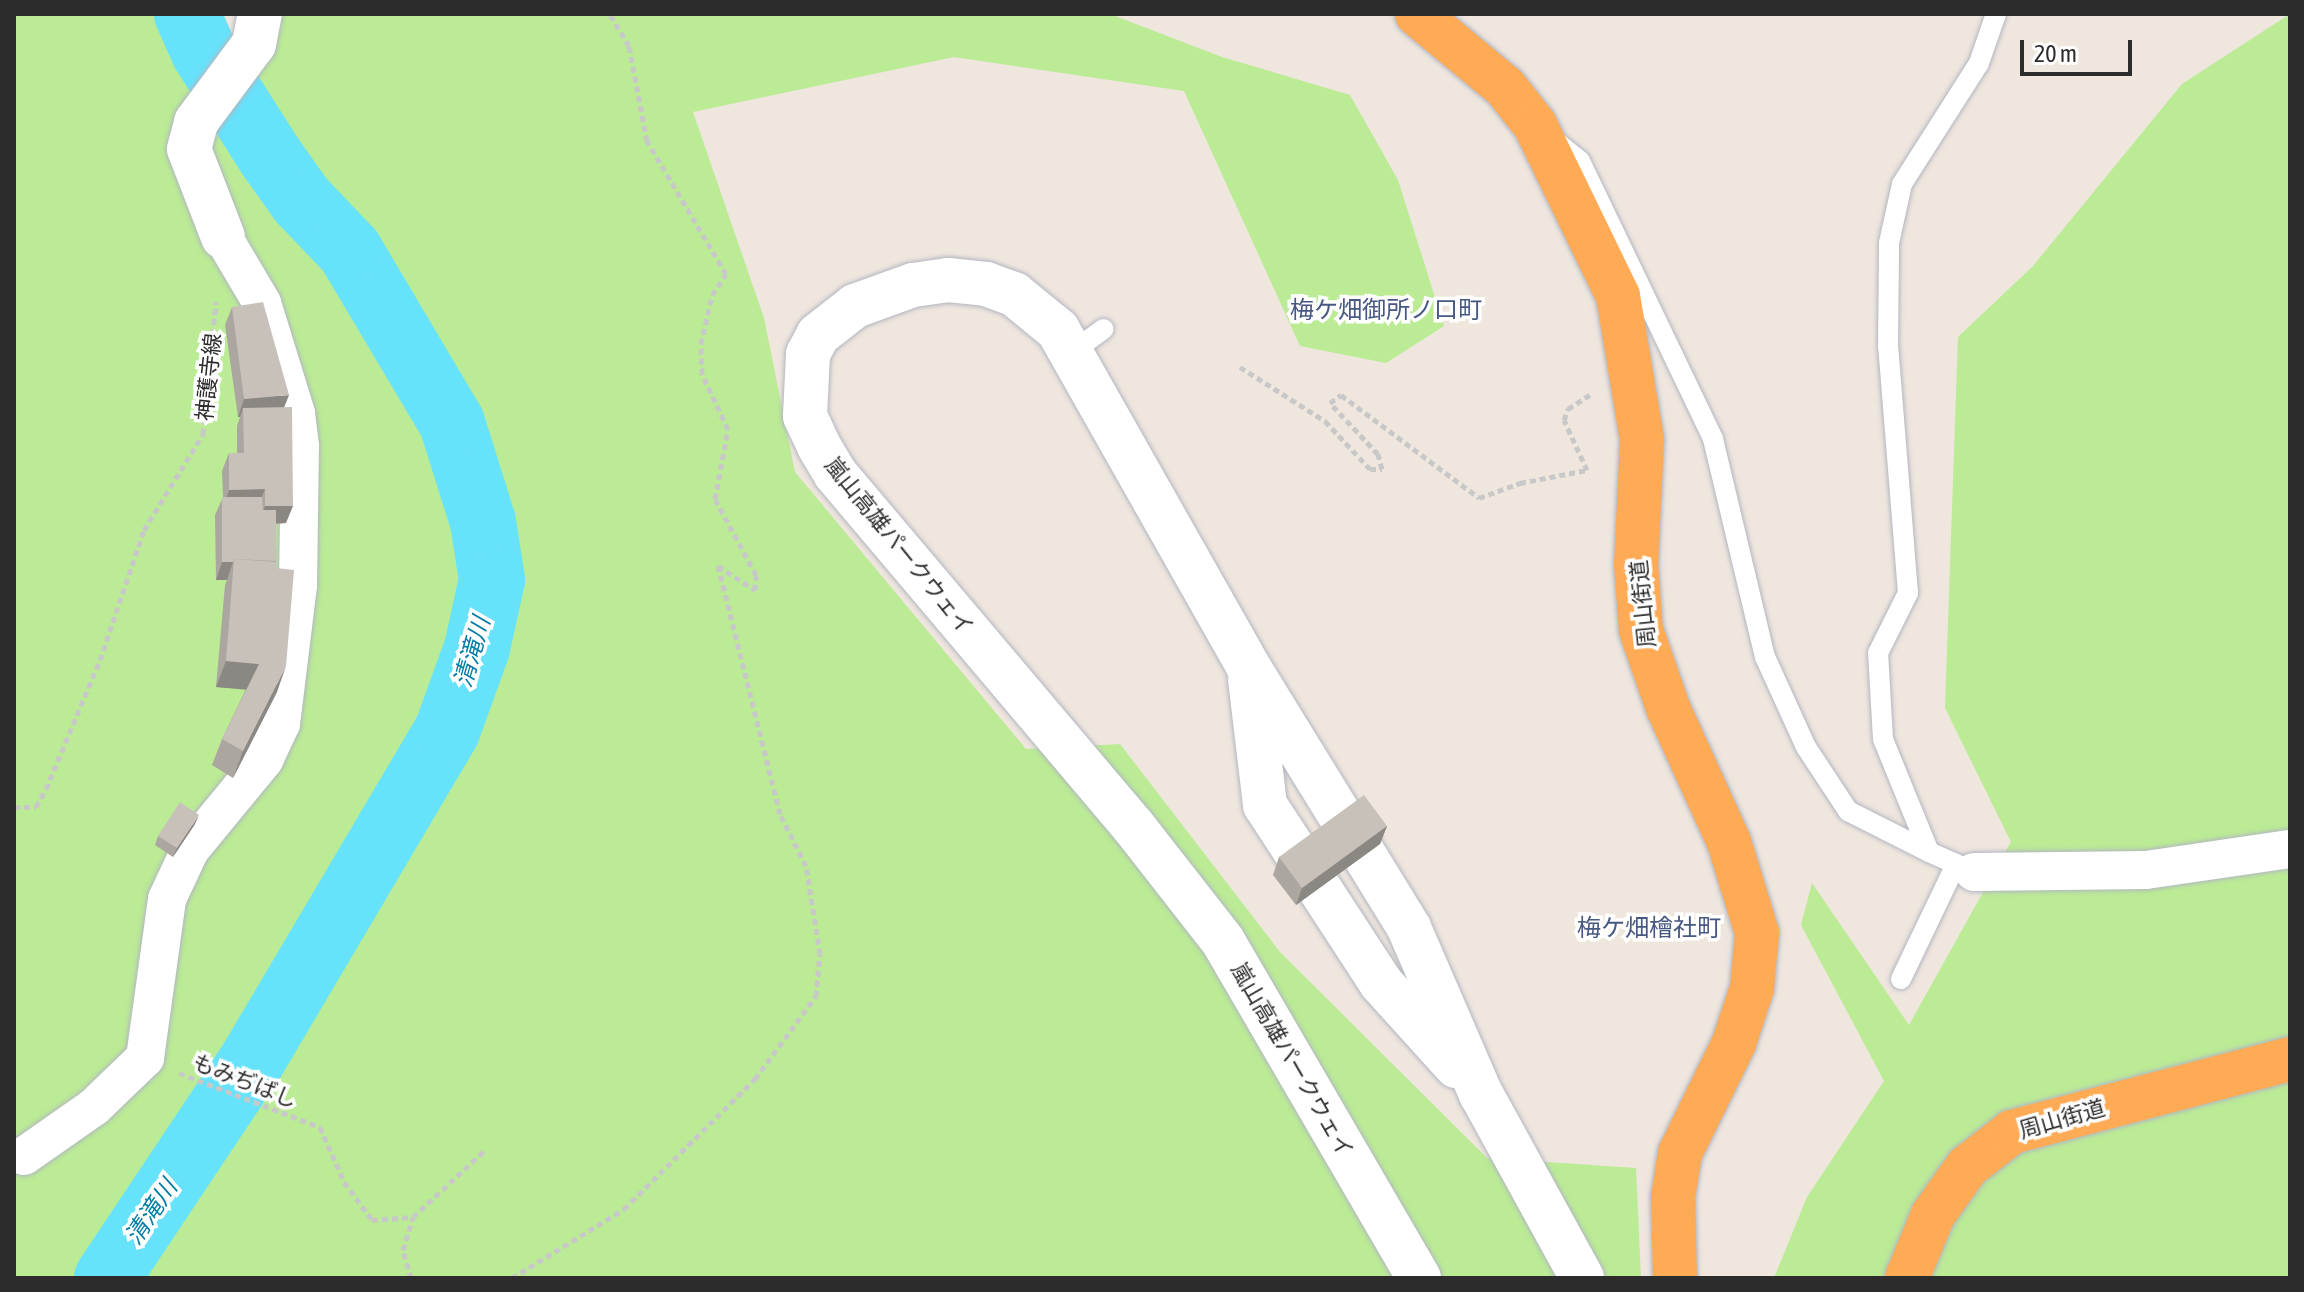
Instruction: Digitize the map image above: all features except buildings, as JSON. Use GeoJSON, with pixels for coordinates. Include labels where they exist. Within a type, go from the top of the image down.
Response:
{"type":"FeatureCollection","features":[{"type":"Feature","properties":{"kind":"highway","name":"周山街道"},"geometry":{"type":"LineString","coordinates":[[1417,14],[1505,87],[1535,125],[1618,296],[1642,439],[1636,564],[1641,630],[1668,708],[1729,842],[1757,933],[1752,988],[1734,1043],[1680,1153],[1673,1197],[1675,1278]]}},
{"type":"Feature","properties":{"kind":"highway","name":"周山街道"},"geometry":{"type":"LineString","coordinates":[[1907,1278],[1933,1215],[1967,1167],[2012,1132],[2290,1059]]}},
{"type":"Feature","properties":{"kind":"street"},"geometry":{"type":"LineString","coordinates":[[19,1157],[94,1107],[145,1058],[167,899],[190,850],[264,760],[281,724],[298,586],[299,435],[262,303],[223,237],[193,169],[189,149],[196,122],[257,29]]}},
{"type":"Feature","properties":{"kind":"street","name":"嵐山高雄パークウェイ"},"geometry":{"type":"LineString","coordinates":[[1419,1278],[1223,941],[1133,826],[835,473],[805,416],[804,373],[818,335],[855,306],[913,285],[948,280],[1014,294],[1058,330],[1088,340],[1248,666],[1409,928],[1481,1094],[1582,1278]]}},
{"type":"Feature","properties":{"kind":"street","name":"嵐山高雄パークウェイ"},"geometry":{"type":"LineString","coordinates":[[1248,666],[1265,805],[1381,983],[1481,1094]]}},
{"type":"Feature","properties":{"kind":"street"},"geometry":{"type":"LineString","coordinates":[[1965,868],[2146,870],[2290,849]]}},
{"type":"Feature","properties":{"kind":"lane"},"geometry":{"type":"LineString","coordinates":[[1929,852],[1883,739],[1878,653],[1908,593],[1888,347],[1889,243],[1902,184],[1979,63],[1996,14]]}},
{"type":"Feature","properties":{"kind":"lane"},"geometry":{"type":"LineString","coordinates":[[1535,125],[1580,161],[1713,439],[1725,509],[1765,657],[1806,747],[1848,811],[1965,868],[1901,979]]}},
{"type":"Feature","properties":{"kind":"path"},"geometry":{"type":"LineString","coordinates":[[512,1278],[624,1209],[755,1079],[816,996],[820,954],[806,866],[780,814],[718,566],[755,590],[756,575],[715,499],[728,429],[702,374],[701,344],[712,295],[726,274],[647,141],[629,46],[610,14]]}},
{"type":"Feature","properties":{"kind":"path","name":"神護寺線"},"geometry":{"type":"LineString","coordinates":[[14,807],[36,807],[46,789],[100,660],[144,530],[203,434],[217,298]]}},
{"type":"Feature","properties":{"kind":"path"},"geometry":{"type":"LineString","coordinates":[[1240,367],[1325,421],[1370,469],[1382,469],[1378,454],[1330,403],[1341,395],[1479,498],[1520,483],[1587,470],[1564,420],[1568,409],[1603,387]]}},
{"type":"Feature","properties":{"kind":"path","name":"もみぢばし"},"geometry":{"type":"LineString","coordinates":[[173,1071],[320,1127],[344,1182],[372,1220],[413,1217]]}},
{"type":"Feature","properties":{"kind":"path"},"geometry":{"type":"LineString","coordinates":[[411,1278],[403,1250],[413,1217],[484,1151]]}},
{"type":"Feature","properties":{"kind":"green space"},"geometry":{"type":"Polygon","coordinates":[[[14,14],[175,14],[202,71],[272,20],[271,14],[1110,14],[1222,57],[1350,95],[1398,180],[1444,326],[1386,363],[1300,346],[1184,91],[954,57],[693,112],[764,318],[795,472],[1026,749],[1120,744],[1280,952],[1487,1158],[1636,1168],[1641,1278],[14,1278],[14,14]]]}},
{"type":"Feature","properties":{"kind":"green space"},"geometry":{"type":"Polygon","coordinates":[[[2290,14],[2290,1278],[1774,1278],[1807,1197],[1884,1081],[1801,925],[1812,883],[1909,1025],[2011,842],[1945,708],[1958,337],[2033,266],[2182,84],[2290,14]]]}},
{"type":"Feature","properties":{"kind":"waterway","name":"清滝川"},"geometry":{"type":"LineString","coordinates":[[107,1278],[253,1059],[447,731],[477,648],[492,580],[483,522],[452,423],[350,251],[302,201],[270,156],[204,52],[187,14]]}},
{"type":"Feature","properties":{"kind":"district","name":"梅ケ畑御所ノ口町"},"geometry":{"type":"Point","coordinates":[1386,310]}},
{"type":"Feature","properties":{"kind":"district","name":"梅ケ畑檜社町"},"geometry":{"type":"Point","coordinates":[1649,928]}}]}
